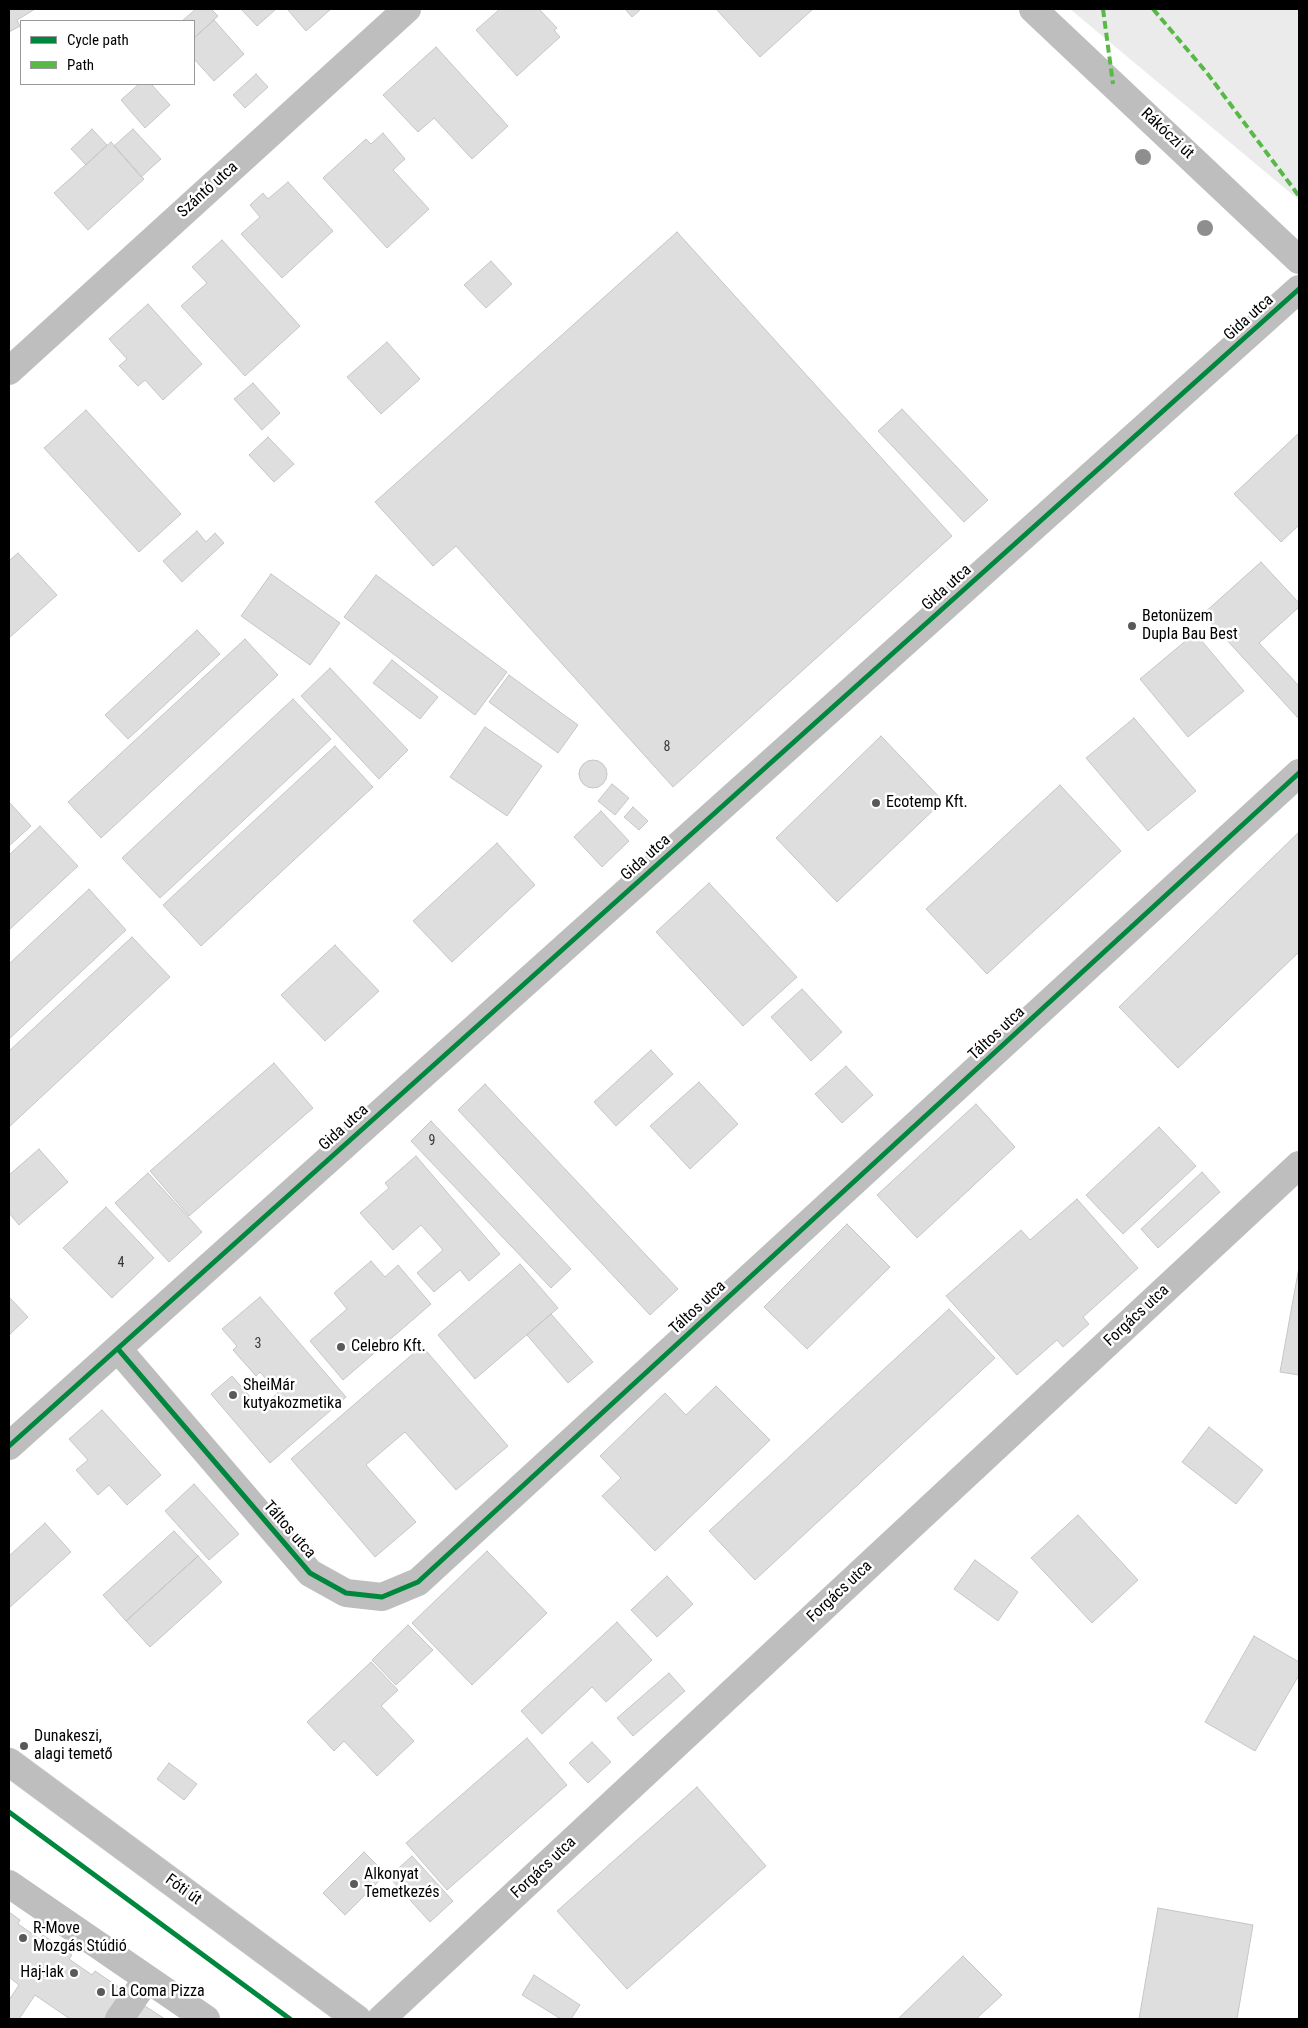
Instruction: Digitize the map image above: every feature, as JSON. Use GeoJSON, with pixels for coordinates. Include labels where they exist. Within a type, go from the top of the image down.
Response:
{"type":"FeatureCollection","features":[{"type":"Feature","properties":{"kind":"street","name":"Szántó utca"},"geometry":{"type":"LineString","coordinates":[[9,371],[407,9]]}},
{"type":"Feature","properties":{"kind":"street","name":"Rákóczi út"},"geometry":{"type":"LineString","coordinates":[[1033,9],[1299,260]]}},
{"type":"Feature","properties":{"kind":"street","name":"Gida utca"},"geometry":{"type":"LineString","coordinates":[[9,1446],[1299,289]]}},
{"type":"Feature","properties":{"kind":"street","name":"Táltos utca"},"geometry":{"type":"LineString","coordinates":[[118,1349],[310,1573],[346,1593],[382,1597],[418,1582],[1299,773]]}},
{"type":"Feature","properties":{"kind":"street","name":"Forgács utca"},"geometry":{"type":"LineString","coordinates":[[381,2019],[1299,1165]]}},
{"type":"Feature","properties":{"kind":"street","name":"Fóti út"},"geometry":{"type":"LineString","coordinates":[[9,1762],[357,2019]]}},
{"type":"Feature","properties":{"kind":"street"},"geometry":{"type":"LineString","coordinates":[[9,1884],[206,2019]]}},
{"type":"Feature","properties":{"kind":"street"},"geometry":{"type":"LineString","coordinates":[[119,2019],[147,1979]]}},
{"type":"Feature","properties":{"kind":"shaded area"},"geometry":{"type":"Polygon","coordinates":[[[1070,9],[1299,9],[1299,200],[1070,9]]]}},
{"type":"Feature","properties":{"kind":"building"},"geometry":{"type":"Polygon","coordinates":[[[9,9],[35,9],[17,20],[20,26],[9,32],[9,9]]]}},
{"type":"Feature","properties":{"kind":"building"},"geometry":{"type":"Polygon","coordinates":[[[196,9],[211,9],[218,16],[195,37],[195,20],[183,20],[196,9]]]}},
{"type":"Feature","properties":{"kind":"building"},"geometry":{"type":"Polygon","coordinates":[[[241,9],[276,9],[257,26],[241,9]]]}},
{"type":"Feature","properties":{"kind":"building"},"geometry":{"type":"Polygon","coordinates":[[[287,9],[331,9],[306,31],[287,9]]]}},
{"type":"Feature","properties":{"kind":"building"},"geometry":{"type":"Polygon","coordinates":[[[500,9],[539,9],[557,28],[554,30],[560,37],[517,76],[476,30],[500,9]]]}},
{"type":"Feature","properties":{"kind":"building"},"geometry":{"type":"Polygon","coordinates":[[[625,9],[641,9],[632,17],[625,9]]]}},
{"type":"Feature","properties":{"kind":"building"},"geometry":{"type":"Polygon","coordinates":[[[716,9],[813,9],[760,57],[716,9]]]}},
{"type":"Feature","properties":{"kind":"building"},"geometry":{"type":"Polygon","coordinates":[[[214,20],[244,54],[214,81],[195,60],[195,37],[214,20]]]}},
{"type":"Feature","properties":{"kind":"building"},"geometry":{"type":"Polygon","coordinates":[[[436,47],[508,126],[472,159],[434,118],[418,132],[383,95],[436,47]]]}},
{"type":"Feature","properties":{"kind":"building"},"geometry":{"type":"Polygon","coordinates":[[[256,74],[268,87],[245,108],[233,95],[256,74]]]}},
{"type":"Feature","properties":{"kind":"building"},"geometry":{"type":"Polygon","coordinates":[[[138,85],[152,85],[170,105],[145,128],[121,100],[138,85]]]}},
{"type":"Feature","properties":{"kind":"building"},"geometry":{"type":"Polygon","coordinates":[[[92,129],[107,145],[86,165],[71,149],[92,129]]]}},
{"type":"Feature","properties":{"kind":"building"},"geometry":{"type":"Polygon","coordinates":[[[133,129],[161,159],[141,177],[114,146],[133,129]]]}},
{"type":"Feature","properties":{"kind":"building"},"geometry":{"type":"Polygon","coordinates":[[[383,133],[405,159],[393,170],[429,209],[387,248],[323,178],[366,139],[371,144],[383,133]]]}},
{"type":"Feature","properties":{"kind":"building"},"geometry":{"type":"Polygon","coordinates":[[[111,142],[144,179],[88,230],[54,193],[111,142]]]}},
{"type":"Feature","properties":{"kind":"building"},"geometry":{"type":"Polygon","coordinates":[[[288,182],[333,231],[282,278],[241,234],[260,217],[250,205],[263,193],[268,199],[288,182]]]}},
{"type":"Feature","properties":{"kind":"building"},"geometry":{"type":"Polygon","coordinates":[[[677,232],[952,536],[673,787],[456,546],[433,566],[375,502],[677,232]]]}},
{"type":"Feature","properties":{"kind":"building"},"geometry":{"type":"Polygon","coordinates":[[[222,240],[300,326],[245,376],[181,306],[207,283],[192,267],[222,240]]]}},
{"type":"Feature","properties":{"kind":"building"},"geometry":{"type":"Polygon","coordinates":[[[491,261],[512,284],[486,308],[464,285],[491,261]]]}},
{"type":"Feature","properties":{"kind":"building"},"geometry":{"type":"Polygon","coordinates":[[[148,304],[202,364],[163,400],[145,380],[138,386],[119,366],[127,359],[109,339],[148,304]]]}},
{"type":"Feature","properties":{"kind":"building"},"geometry":{"type":"Polygon","coordinates":[[[387,342],[420,379],[381,414],[347,377],[387,342]]]}},
{"type":"Feature","properties":{"kind":"building"},"geometry":{"type":"Polygon","coordinates":[[[253,383],[280,413],[262,430],[234,399],[253,383]]]}},
{"type":"Feature","properties":{"kind":"building"},"geometry":{"type":"Polygon","coordinates":[[[902,409],[988,500],[964,522],[878,431],[902,409]]]}},
{"type":"Feature","properties":{"kind":"building"},"geometry":{"type":"Polygon","coordinates":[[[86,410],[181,514],[139,552],[44,448],[86,410]]]}},
{"type":"Feature","properties":{"kind":"building"},"geometry":{"type":"Polygon","coordinates":[[[1299,433],[1299,525],[1281,542],[1234,494],[1299,433]]]}},
{"type":"Feature","properties":{"kind":"building"},"geometry":{"type":"Polygon","coordinates":[[[268,437],[294,464],[274,482],[249,455],[268,437]]]}},
{"type":"Feature","properties":{"kind":"building"},"geometry":{"type":"Polygon","coordinates":[[[197,531],[206,542],[215,533],[224,543],[182,582],[163,561],[197,531]]]}},
{"type":"Feature","properties":{"kind":"building"},"geometry":{"type":"Polygon","coordinates":[[[18,553],[57,595],[9,638],[9,558],[10,560],[18,553]]]}},
{"type":"Feature","properties":{"kind":"building"},"geometry":{"type":"Polygon","coordinates":[[[1261,562],[1299,603],[1299,607],[1259,643],[1299,686],[1299,719],[1203,614],[1261,562]]]}},
{"type":"Feature","properties":{"kind":"building"},"geometry":{"type":"Polygon","coordinates":[[[271,574],[340,623],[310,665],[241,616],[271,574]]]}},
{"type":"Feature","properties":{"kind":"building"},"geometry":{"type":"Polygon","coordinates":[[[376,575],[507,672],[475,715],[344,617],[376,575]]]}},
{"type":"Feature","properties":{"kind":"building"},"geometry":{"type":"Polygon","coordinates":[[[197,630],[220,654],[128,739],[105,715],[197,630]]]}},
{"type":"Feature","properties":{"kind":"building"},"geometry":{"type":"Polygon","coordinates":[[[1195,633],[1244,691],[1188,737],[1140,679],[1195,633]]]}},
{"type":"Feature","properties":{"kind":"building"},"geometry":{"type":"Polygon","coordinates":[[[245,639],[278,675],[101,838],[68,802],[245,639]]]}},
{"type":"Feature","properties":{"kind":"building"},"geometry":{"type":"Polygon","coordinates":[[[392,660],[438,697],[420,719],[373,683],[392,660]]]}},
{"type":"Feature","properties":{"kind":"building"},"geometry":{"type":"Polygon","coordinates":[[[330,668],[408,750],[379,779],[301,696],[330,668]]]}},
{"type":"Feature","properties":{"kind":"building"},"geometry":{"type":"Polygon","coordinates":[[[509,675],[578,725],[558,753],[489,702],[509,675]]]}},
{"type":"Feature","properties":{"kind":"building"},"geometry":{"type":"Polygon","coordinates":[[[293,699],[331,739],[160,898],[122,858],[293,699]]]}},
{"type":"Feature","properties":{"kind":"building"},"geometry":{"type":"Polygon","coordinates":[[[1134,718],[1196,791],[1148,831],[1086,758],[1134,718]]]}},
{"type":"Feature","properties":{"kind":"building"},"geometry":{"type":"Polygon","coordinates":[[[485,727],[542,766],[507,816],[450,777],[485,727]]]}},
{"type":"Feature","properties":{"kind":"building"},"geometry":{"type":"Polygon","coordinates":[[[881,736],[943,801],[837,902],[776,838],[881,736]]]}},
{"type":"Feature","properties":{"kind":"building"},"geometry":{"type":"Polygon","coordinates":[[[335,746],[373,787],[201,946],[163,905],[335,746]]]}},
{"type":"Feature","properties":{"kind":"building"},"geometry":{"type":"Polygon","coordinates":[[[593,760],[603,764],[607,774],[603,784],[593,788],[583,784],[579,774],[583,764],[593,760]]]}},
{"type":"Feature","properties":{"kind":"building"},"geometry":{"type":"Polygon","coordinates":[[[612,784],[629,798],[615,815],[598,801],[612,784]]]}},
{"type":"Feature","properties":{"kind":"building"},"geometry":{"type":"Polygon","coordinates":[[[1060,785],[1121,851],[987,974],[926,909],[1060,785]]]}},
{"type":"Feature","properties":{"kind":"building"},"geometry":{"type":"Polygon","coordinates":[[[9,802],[31,826],[9,846],[9,802]]]}},
{"type":"Feature","properties":{"kind":"building"},"geometry":{"type":"Polygon","coordinates":[[[633,807],[648,821],[639,830],[624,817],[633,807]]]}},
{"type":"Feature","properties":{"kind":"building"},"geometry":{"type":"Polygon","coordinates":[[[601,811],[629,841],[602,867],[574,837],[601,811]]]}},
{"type":"Feature","properties":{"kind":"building"},"geometry":{"type":"Polygon","coordinates":[[[40,826],[78,866],[9,930],[9,855],[40,826]]]}},
{"type":"Feature","properties":{"kind":"building"},"geometry":{"type":"Polygon","coordinates":[[[1299,832],[1299,952],[1178,1068],[1119,1007],[1299,832]]]}},
{"type":"Feature","properties":{"kind":"building"},"geometry":{"type":"Polygon","coordinates":[[[497,843],[535,885],[452,962],[413,921],[497,843]]]}},
{"type":"Feature","properties":{"kind":"building"},"geometry":{"type":"Polygon","coordinates":[[[709,883],[797,977],[743,1026],[656,932],[709,883]]]}},
{"type":"Feature","properties":{"kind":"building"},"geometry":{"type":"Polygon","coordinates":[[[89,889],[126,930],[9,1039],[9,964],[89,889]]]}},
{"type":"Feature","properties":{"kind":"building"},"geometry":{"type":"Polygon","coordinates":[[[132,937],[170,977],[9,1127],[9,1051],[132,937]]]}},
{"type":"Feature","properties":{"kind":"building"},"geometry":{"type":"Polygon","coordinates":[[[335,945],[379,991],[325,1041],[281,995],[335,945]]]}},
{"type":"Feature","properties":{"kind":"building"},"geometry":{"type":"Polygon","coordinates":[[[802,989],[842,1032],[811,1061],[771,1017],[802,989]]]}},
{"type":"Feature","properties":{"kind":"building"},"geometry":{"type":"Polygon","coordinates":[[[651,1050],[673,1074],[616,1126],[594,1102],[651,1050]]]}},
{"type":"Feature","properties":{"kind":"building"},"geometry":{"type":"Polygon","coordinates":[[[274,1063],[313,1108],[189,1216],[150,1171],[274,1063]]]}},
{"type":"Feature","properties":{"kind":"building"},"geometry":{"type":"Polygon","coordinates":[[[846,1066],[873,1095],[842,1123],[815,1094],[846,1066]]]}},
{"type":"Feature","properties":{"kind":"building"},"geometry":{"type":"Polygon","coordinates":[[[699,1082],[738,1124],[690,1169],[650,1126],[699,1082]]]}},
{"type":"Feature","properties":{"kind":"building"},"geometry":{"type":"Polygon","coordinates":[[[485,1084],[678,1289],[650,1315],[458,1110],[485,1084]]]}},
{"type":"Feature","properties":{"kind":"building"},"geometry":{"type":"Polygon","coordinates":[[[976,1104],[1015,1147],[917,1238],[877,1195],[976,1104]]]}},
{"type":"Feature","properties":{"kind":"building"},"geometry":{"type":"Polygon","coordinates":[[[431,1121],[571,1269],[551,1288],[411,1141],[431,1121]]]}},
{"type":"Feature","properties":{"kind":"building"},"geometry":{"type":"Polygon","coordinates":[[[1159,1127],[1196,1166],[1123,1234],[1086,1195],[1159,1127]]]}},
{"type":"Feature","properties":{"kind":"building"},"geometry":{"type":"Polygon","coordinates":[[[39,1149],[68,1182],[19,1225],[9,1213],[9,1175],[39,1149]]]}},
{"type":"Feature","properties":{"kind":"building"},"geometry":{"type":"Polygon","coordinates":[[[416,1156],[500,1254],[469,1281],[460,1270],[434,1292],[417,1273],[443,1250],[421,1225],[393,1250],[360,1213],[389,1188],[385,1183],[416,1156]]]}},
{"type":"Feature","properties":{"kind":"building"},"geometry":{"type":"Polygon","coordinates":[[[1202,1172],[1220,1192],[1158,1248],[1141,1229],[1202,1172]]]}},
{"type":"Feature","properties":{"kind":"building"},"geometry":{"type":"Polygon","coordinates":[[[148,1173],[202,1232],[169,1262],[115,1203],[148,1173]]]}},
{"type":"Feature","properties":{"kind":"building"},"geometry":{"type":"Polygon","coordinates":[[[1077,1199],[1138,1268],[1083,1317],[1089,1324],[1063,1347],[1057,1340],[1017,1375],[946,1296],[1021,1230],[1030,1240],[1077,1199]]]}},
{"type":"Feature","properties":{"kind":"building"},"geometry":{"type":"Polygon","coordinates":[[[106,1207],[154,1258],[112,1298],[63,1248],[106,1207]]]}},
{"type":"Feature","properties":{"kind":"building"},"geometry":{"type":"Polygon","coordinates":[[[847,1224],[890,1267],[807,1349],[764,1307],[847,1224]]]}},
{"type":"Feature","properties":{"kind":"building"},"geometry":{"type":"Polygon","coordinates":[[[371,1261],[385,1277],[398,1265],[431,1304],[343,1380],[310,1341],[347,1309],[334,1293],[371,1261]]]}},
{"type":"Feature","properties":{"kind":"building"},"geometry":{"type":"Polygon","coordinates":[[[520,1264],[558,1308],[475,1379],[438,1335],[520,1264]]]}},
{"type":"Feature","properties":{"kind":"building"},"geometry":{"type":"Polygon","coordinates":[[[1299,1267],[1299,1375],[1280,1372],[1299,1267]]]}},
{"type":"Feature","properties":{"kind":"building"},"geometry":{"type":"Polygon","coordinates":[[[9,1297],[28,1317],[9,1335],[9,1297]]]}},
{"type":"Feature","properties":{"kind":"building"},"geometry":{"type":"Polygon","coordinates":[[[260,1297],[346,1397],[270,1463],[211,1394],[232,1376],[260,1408],[278,1393],[260,1372],[256,1376],[233,1350],[237,1346],[222,1329],[260,1297]]]}},
{"type":"Feature","properties":{"kind":"building"},"geometry":{"type":"Polygon","coordinates":[[[949,1309],[995,1358],[755,1580],[709,1531],[949,1309]]]}},
{"type":"Feature","properties":{"kind":"building"},"geometry":{"type":"Polygon","coordinates":[[[551,1314],[593,1362],[568,1383],[527,1335],[551,1314]]]}},
{"type":"Feature","properties":{"kind":"building"},"geometry":{"type":"Polygon","coordinates":[[[422,1346],[508,1446],[456,1490],[405,1432],[366,1465],[416,1522],[375,1557],[291,1459],[422,1346]]]}},
{"type":"Feature","properties":{"kind":"building"},"geometry":{"type":"Polygon","coordinates":[[[716,1386],[770,1440],[655,1551],[602,1496],[621,1478],[600,1456],[665,1393],[686,1415],[716,1386]]]}},
{"type":"Feature","properties":{"kind":"building"},"geometry":{"type":"Polygon","coordinates":[[[102,1410],[161,1475],[127,1505],[109,1485],[98,1495],[76,1470],[88,1460],[69,1439],[102,1410]]]}},
{"type":"Feature","properties":{"kind":"building"},"geometry":{"type":"Polygon","coordinates":[[[1209,1427],[1263,1470],[1236,1504],[1182,1462],[1209,1427]]]}},
{"type":"Feature","properties":{"kind":"building"},"geometry":{"type":"Polygon","coordinates":[[[194,1484],[239,1534],[209,1560],[165,1511],[194,1484]]]}},
{"type":"Feature","properties":{"kind":"building"},"geometry":{"type":"Polygon","coordinates":[[[1078,1515],[1138,1580],[1092,1623],[1031,1558],[1078,1515]]]}},
{"type":"Feature","properties":{"kind":"building"},"geometry":{"type":"Polygon","coordinates":[[[45,1523],[71,1552],[9,1608],[9,1556],[45,1523]]]}},
{"type":"Feature","properties":{"kind":"building"},"geometry":{"type":"Polygon","coordinates":[[[174,1531],[198,1556],[126,1621],[103,1595],[174,1531]]]}},
{"type":"Feature","properties":{"kind":"building"},"geometry":{"type":"Polygon","coordinates":[[[487,1551],[547,1613],[472,1685],[412,1623],[487,1551]]]}},
{"type":"Feature","properties":{"kind":"building"},"geometry":{"type":"Polygon","coordinates":[[[198,1556],[222,1582],[150,1647],[126,1621],[198,1556]]]}},
{"type":"Feature","properties":{"kind":"building"},"geometry":{"type":"Polygon","coordinates":[[[975,1560],[1018,1592],[998,1621],[954,1589],[975,1560]]]}},
{"type":"Feature","properties":{"kind":"building"},"geometry":{"type":"Polygon","coordinates":[[[667,1576],[693,1604],[657,1637],[631,1610],[667,1576]]]}},
{"type":"Feature","properties":{"kind":"building"},"geometry":{"type":"Polygon","coordinates":[[[617,1622],[652,1660],[606,1702],[592,1687],[542,1734],[521,1711],[617,1622]]]}},
{"type":"Feature","properties":{"kind":"building"},"geometry":{"type":"Polygon","coordinates":[[[408,1625],[433,1650],[396,1685],[372,1660],[408,1625]]]}},
{"type":"Feature","properties":{"kind":"building"},"geometry":{"type":"Polygon","coordinates":[[[1254,1636],[1299,1662],[1299,1675],[1255,1751],[1205,1722],[1254,1636]]]}},
{"type":"Feature","properties":{"kind":"building"},"geometry":{"type":"Polygon","coordinates":[[[371,1662],[398,1690],[381,1706],[414,1741],[377,1776],[344,1741],[334,1751],[307,1722],[371,1662]]]}},
{"type":"Feature","properties":{"kind":"building"},"geometry":{"type":"Polygon","coordinates":[[[669,1673],[685,1691],[633,1736],[617,1718],[669,1673]]]}},
{"type":"Feature","properties":{"kind":"building"},"geometry":{"type":"Polygon","coordinates":[[[527,1738],[567,1785],[447,1890],[406,1843],[527,1738]]]}},
{"type":"Feature","properties":{"kind":"building"},"geometry":{"type":"Polygon","coordinates":[[[592,1742],[611,1762],[588,1783],[569,1763],[592,1742]]]}},
{"type":"Feature","properties":{"kind":"building"},"geometry":{"type":"Polygon","coordinates":[[[169,1763],[197,1784],[184,1800],[157,1779],[169,1763]]]}},
{"type":"Feature","properties":{"kind":"building"},"geometry":{"type":"Polygon","coordinates":[[[697,1787],[766,1866],[627,1989],[557,1911],[697,1787]]]}},
{"type":"Feature","properties":{"kind":"building","name":"Alkonyat Temetkezés"},"geometry":{"type":"Polygon","coordinates":[[[364,1852],[386,1874],[345,1915],[323,1893],[364,1852]]]}},
{"type":"Feature","properties":{"kind":"building"},"geometry":{"type":"Polygon","coordinates":[[[412,1856],[453,1901],[430,1922],[389,1877],[412,1856]]]}},
{"type":"Feature","properties":{"kind":"building"},"geometry":{"type":"Polygon","coordinates":[[[1158,1908],[1253,1925],[1237,2019],[1139,2019],[1158,1908]]]}},
{"type":"Feature","properties":{"kind":"building"},"geometry":{"type":"Polygon","coordinates":[[[9,1912],[20,1920],[18,1924],[40,1939],[43,1935],[72,1955],[69,1959],[92,1975],[95,1971],[123,1990],[104,2019],[70,2019],[35,1995],[19,2019],[9,2019],[9,2000],[19,1985],[9,1977],[9,1912]]]}},
{"type":"Feature","properties":{"kind":"building"},"geometry":{"type":"Polygon","coordinates":[[[963,1956],[1002,1995],[976,2019],[898,2019],[963,1956]]]}},
{"type":"Feature","properties":{"kind":"building"},"geometry":{"type":"Polygon","coordinates":[[[534,1975],[580,2005],[571,2019],[561,2019],[522,1995],[534,1975]]]}},
{"type":"Feature","properties":{"kind":"building"},"geometry":{"type":"Polygon","coordinates":[[[145,2006],[165,2019],[136,2019],[145,2006]]]}},
{"type":"Feature","properties":{"kind":"marked path"},"geometry":{"type":"LineString","coordinates":[[1103,9],[1113,84]]}},
{"type":"Feature","properties":{"kind":"marked path"},"geometry":{"type":"LineString","coordinates":[[1153,9],[1207,73],[1299,196]]}},
{"type":"Feature","properties":{"kind":"cycle path"},"geometry":{"type":"LineString","coordinates":[[9,1446],[1299,289]]}},
{"type":"Feature","properties":{"kind":"cycle path"},"geometry":{"type":"LineString","coordinates":[[118,1349],[310,1573],[346,1593],[382,1597],[418,1582],[1299,773]]}},
{"type":"Feature","properties":{"kind":"cycle path"},"geometry":{"type":"LineString","coordinates":[[9,1812],[290,2019]]}},
{"type":"Feature","properties":{"kind":"place","name":"Betonüzem Dupla Bau Best"},"geometry":{"type":"Point","coordinates":[1132,626]}},
{"type":"Feature","properties":{"kind":"place","name":"Ecotemp Kft."},"geometry":{"type":"Point","coordinates":[876,803]}},
{"type":"Feature","properties":{"kind":"place","name":"Celebro Kft."},"geometry":{"type":"Point","coordinates":[341,1347]}},
{"type":"Feature","properties":{"kind":"place","name":"SheiMár kutyakozmetika"},"geometry":{"type":"Point","coordinates":[233,1395]}},
{"type":"Feature","properties":{"kind":"place","name":"Dunakeszi, alagi temető"},"geometry":{"type":"Point","coordinates":[24,1746]}},
{"type":"Feature","properties":{"kind":"place","name":"Alkonyat Temetkezés"},"geometry":{"type":"Point","coordinates":[354,1884]}},
{"type":"Feature","properties":{"kind":"place","name":"R-Move Mozgás Stúdió"},"geometry":{"type":"Point","coordinates":[23,1938]}},
{"type":"Feature","properties":{"kind":"place","name":"Haj-lak"},"geometry":{"type":"Point","coordinates":[74,1973]}},
{"type":"Feature","properties":{"kind":"place","name":"La Coma Pizza"},"geometry":{"type":"Point","coordinates":[101,1992]}}]}
